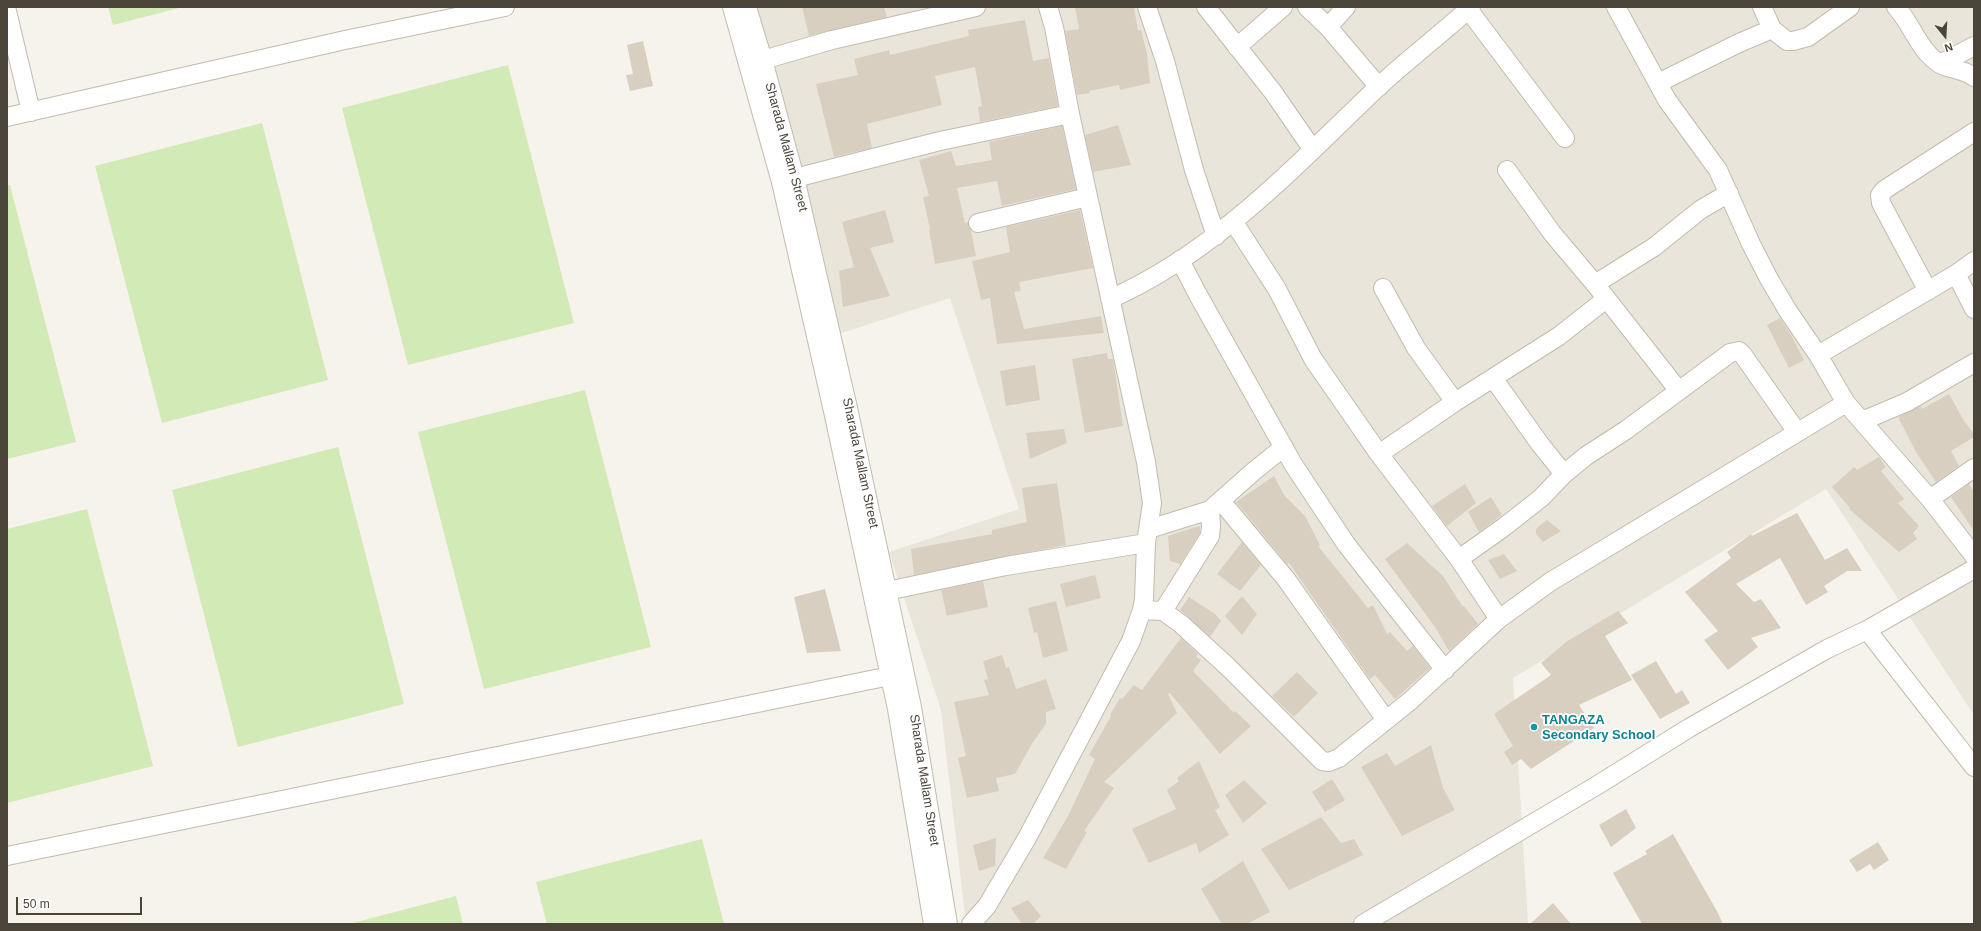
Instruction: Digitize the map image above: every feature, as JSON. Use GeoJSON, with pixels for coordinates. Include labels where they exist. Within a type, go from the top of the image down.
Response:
{"type":"FeatureCollection","features":[{"type":"Feature","properties":{"kind":"street"},"geometry":{"type":"LineString","coordinates":[[7,117],[244,63],[505,7]]}},
{"type":"Feature","properties":{"kind":"street","name":"Sharada Mallam Street"},"geometry":{"type":"LineString","coordinates":[[732,7],[773,153],[801,265],[890,676],[933,924]]}},
{"type":"Feature","properties":{"kind":"street","name":"Sharada Mallam Street"},"geometry":{"type":"LineString","coordinates":[[747,7],[764,60],[795,178],[846,400],[912,707],[948,924]]}},
{"type":"Feature","properties":{"kind":"street"},"geometry":{"type":"LineString","coordinates":[[764,60],[832,40],[976,7]]}},
{"type":"Feature","properties":{"kind":"street"},"geometry":{"type":"LineString","coordinates":[[971,924],[987,906],[1027,838],[1131,641],[1142,610],[1147,536],[1152,503],[1146,462],[1070,114],[1054,27],[1048,7]]}},
{"type":"Feature","properties":{"kind":"street"},"geometry":{"type":"LineString","coordinates":[[1147,7],[1165,61],[1194,170],[1216,236]]}},
{"type":"Feature","properties":{"kind":"street"},"geometry":{"type":"LineString","coordinates":[[1206,7],[1236,47],[1273,92],[1313,150]]}},
{"type":"Feature","properties":{"kind":"street"},"geometry":{"type":"LineString","coordinates":[[1236,47],[1283,7]]}},
{"type":"Feature","properties":{"kind":"street"},"geometry":{"type":"LineString","coordinates":[[1307,7],[1328,26],[1379,87]]}},
{"type":"Feature","properties":{"kind":"street"},"geometry":{"type":"LineString","coordinates":[[1328,26],[1346,7]]}},
{"type":"Feature","properties":{"kind":"street"},"geometry":{"type":"LineString","coordinates":[[1616,7],[1667,100],[1718,170],[1751,244],[1769,279],[1788,311],[1818,355],[1846,403],[1930,499],[1974,556]]}},
{"type":"Feature","properties":{"kind":"street"},"geometry":{"type":"LineString","coordinates":[[1762,7],[1772,29],[1787,41],[1801,40],[1808,37],[1850,7]]}},
{"type":"Feature","properties":{"kind":"street"},"geometry":{"type":"LineString","coordinates":[[1896,7],[1926,50],[1940,64],[1965,71],[1974,77]]}},
{"type":"Feature","properties":{"kind":"street"},"geometry":{"type":"LineString","coordinates":[[1110,299],[1135,288],[1216,236],[1313,150],[1379,87],[1470,8],[1565,138]]}},
{"type":"Feature","properties":{"kind":"street"},"geometry":{"type":"LineString","coordinates":[[7,11],[30,112]]}},
{"type":"Feature","properties":{"kind":"street"},"geometry":{"type":"LineString","coordinates":[[1658,83],[1739,42],[1772,29]]}},
{"type":"Feature","properties":{"kind":"street"},"geometry":{"type":"LineString","coordinates":[[1940,64],[1974,46]]}},
{"type":"Feature","properties":{"kind":"street"},"geometry":{"type":"LineString","coordinates":[[795,178],[940,141],[1070,114]]}},
{"type":"Feature","properties":{"kind":"street"},"geometry":{"type":"LineString","coordinates":[[1928,291],[1881,203],[1880,195],[1884,190],[1974,132]]}},
{"type":"Feature","properties":{"kind":"street"},"geometry":{"type":"LineString","coordinates":[[1507,170],[1552,233],[1595,284],[1679,391]]}},
{"type":"Feature","properties":{"kind":"street"},"geometry":{"type":"LineString","coordinates":[[1595,284],[1654,247],[1700,210],[1729,193]]}},
{"type":"Feature","properties":{"kind":"street"},"geometry":{"type":"LineString","coordinates":[[978,223],[1088,197]]}},
{"type":"Feature","properties":{"kind":"street"},"geometry":{"type":"LineString","coordinates":[[1233,221],[1277,289],[1313,359],[1379,454],[1459,559],[1499,619]]}},
{"type":"Feature","properties":{"kind":"street"},"geometry":{"type":"LineString","coordinates":[[1180,260],[1261,410],[1293,464],[1346,544],[1445,670]]}},
{"type":"Feature","properties":{"kind":"street"},"geometry":{"type":"LineString","coordinates":[[1818,355],[1928,291],[1974,261]]}},
{"type":"Feature","properties":{"kind":"street"},"geometry":{"type":"LineString","coordinates":[[1956,274],[1974,309]]}},
{"type":"Feature","properties":{"kind":"street"},"geometry":{"type":"LineString","coordinates":[[1383,288],[1416,348],[1455,402]]}},
{"type":"Feature","properties":{"kind":"street"},"geometry":{"type":"LineString","coordinates":[[1379,454],[1455,402],[1559,336],[1606,298]]}},
{"type":"Feature","properties":{"kind":"street"},"geometry":{"type":"LineString","coordinates":[[1459,559],[1541,498],[1564,474],[1586,456],[1626,430],[1730,353],[1739,351],[1752,367],[1797,432]]}},
{"type":"Feature","properties":{"kind":"street"},"geometry":{"type":"LineString","coordinates":[[1862,421],[1906,402],[1974,363]]}},
{"type":"Feature","properties":{"kind":"street"},"geometry":{"type":"LineString","coordinates":[[1493,378],[1540,444],[1564,474]]}},
{"type":"Feature","properties":{"kind":"street"},"geometry":{"type":"LineString","coordinates":[[1142,610],[1163,611],[1182,624],[1228,667],[1322,761],[1329,762],[1339,758],[1386,720],[1445,670],[1499,619],[1550,582],[1846,403]]}},
{"type":"Feature","properties":{"kind":"street"},"geometry":{"type":"LineString","coordinates":[[887,591],[1147,536],[1215,505],[1284,447]]}},
{"type":"Feature","properties":{"kind":"street"},"geometry":{"type":"LineString","coordinates":[[1930,499],[1974,468]]}},
{"type":"Feature","properties":{"kind":"street"},"geometry":{"type":"LineString","coordinates":[[1163,611],[1210,536],[1215,505]]}},
{"type":"Feature","properties":{"kind":"street"},"geometry":{"type":"LineString","coordinates":[[1215,505],[1286,579],[1386,720]]}},
{"type":"Feature","properties":{"kind":"street"},"geometry":{"type":"LineString","coordinates":[[1363,924],[1596,786],[1689,728],[1827,649],[1868,630],[1974,569]]}},
{"type":"Feature","properties":{"kind":"street"},"geometry":{"type":"LineString","coordinates":[[1868,630],[1974,767]]}},
{"type":"Feature","properties":{"kind":"street"},"geometry":{"type":"LineString","coordinates":[[7,856],[890,676]]}},
{"type":"Feature","properties":{"kind":"shaded area"},"geometry":{"type":"Polygon","coordinates":[[[737,7],[1974,7],[1974,715],[1826,489],[1513,678],[1528,924],[966,924],[941,710],[889,552],[1019,509],[950,298],[820,340],[737,7]]]}},
{"type":"Feature","properties":{"kind":"green space"},"geometry":{"type":"Polygon","coordinates":[[[108,7],[183,7],[113,25],[108,7]]]}},
{"type":"Feature","properties":{"kind":"green space"},"geometry":{"type":"Polygon","coordinates":[[[508,65],[574,323],[408,365],[342,108],[508,65]]]}},
{"type":"Feature","properties":{"kind":"green space"},"geometry":{"type":"Polygon","coordinates":[[[262,123],[328,380],[162,423],[95,166],[262,123]]]}},
{"type":"Feature","properties":{"kind":"green space"},"geometry":{"type":"Polygon","coordinates":[[[7,185],[10,185],[76,442],[7,459],[7,185]]]}},
{"type":"Feature","properties":{"kind":"green space"},"geometry":{"type":"Polygon","coordinates":[[[585,390],[651,647],[484,689],[418,432],[585,390]]]}},
{"type":"Feature","properties":{"kind":"green space"},"geometry":{"type":"Polygon","coordinates":[[[338,447],[404,704],[238,747],[172,490],[338,447]]]}},
{"type":"Feature","properties":{"kind":"green space"},"geometry":{"type":"Polygon","coordinates":[[[87,509],[153,766],[7,803],[7,529],[87,509]]]}},
{"type":"Feature","properties":{"kind":"green space"},"geometry":{"type":"Polygon","coordinates":[[[702,839],[724,924],[547,924],[536,882],[702,839]]]}},
{"type":"Feature","properties":{"kind":"green space"},"geometry":{"type":"Polygon","coordinates":[[[456,896],[463,924],[349,924],[456,896]]]}},
{"type":"Feature","properties":{"kind":"building"},"geometry":{"type":"Polygon","coordinates":[[[802,7],[884,7],[887,17],[809,36],[802,7]]]}},
{"type":"Feature","properties":{"kind":"building"},"geometry":{"type":"Polygon","coordinates":[[[1075,7],[1134,7],[1138,31],[1141,30],[1147,54],[1150,83],[1120,90],[1119,85],[1077,95],[1065,31],[1079,29],[1075,7]]]}},
{"type":"Feature","properties":{"kind":"building"},"geometry":{"type":"Polygon","coordinates":[[[1025,20],[1033,61],[1049,58],[1058,106],[980,122],[978,107],[982,106],[975,67],[935,76],[942,105],[867,124],[872,148],[834,157],[816,84],[858,75],[854,59],[889,50],[890,55],[969,36],[968,30],[1025,20]]]}},
{"type":"Feature","properties":{"kind":"building"},"geometry":{"type":"Polygon","coordinates":[[[643,41],[653,86],[630,91],[626,75],[633,74],[627,45],[643,41]]]}},
{"type":"Feature","properties":{"kind":"building"},"geometry":{"type":"Polygon","coordinates":[[[1118,125],[1131,165],[1093,172],[1085,135],[1118,125]]]}},
{"type":"Feature","properties":{"kind":"building"},"geometry":{"type":"Polygon","coordinates":[[[1062,126],[1076,189],[1002,206],[997,181],[957,188],[965,223],[968,222],[971,231],[976,256],[935,264],[930,229],[923,197],[929,196],[919,160],[951,151],[956,166],[992,160],[989,142],[1062,126]]]}},
{"type":"Feature","properties":{"kind":"building"},"geometry":{"type":"Polygon","coordinates":[[[885,210],[894,242],[870,248],[890,296],[843,307],[839,271],[854,267],[842,222],[885,210]]]}},
{"type":"Feature","properties":{"kind":"building"},"geometry":{"type":"Polygon","coordinates":[[[1080,210],[1093,268],[1019,282],[1021,291],[1014,292],[1024,329],[1101,316],[1104,333],[997,344],[990,298],[981,300],[972,261],[1010,252],[1006,227],[1080,210]]]}},
{"type":"Feature","properties":{"kind":"building"},"geometry":{"type":"Polygon","coordinates":[[[1780,318],[1804,360],[1789,368],[1767,325],[1780,318]]]}},
{"type":"Feature","properties":{"kind":"building"},"geometry":{"type":"Polygon","coordinates":[[[1107,353],[1108,359],[1113,359],[1123,426],[1085,433],[1072,359],[1107,353]]]}},
{"type":"Feature","properties":{"kind":"building"},"geometry":{"type":"Polygon","coordinates":[[[1035,365],[1040,400],[1006,406],[1000,371],[1035,365]]]}},
{"type":"Feature","properties":{"kind":"building"},"geometry":{"type":"Polygon","coordinates":[[[1949,394],[1964,421],[1974,434],[1974,437],[1951,451],[1959,466],[1936,482],[1916,452],[1898,417],[1921,406],[1922,409],[1949,394]]]}},
{"type":"Feature","properties":{"kind":"building"},"geometry":{"type":"Polygon","coordinates":[[[1064,429],[1067,443],[1030,459],[1026,433],[1064,429]]]}},
{"type":"Feature","properties":{"kind":"building"},"geometry":{"type":"Polygon","coordinates":[[[1879,457],[1886,467],[1881,471],[1904,499],[1898,503],[1919,526],[1913,533],[1917,539],[1899,552],[1849,509],[1850,508],[1832,487],[1854,467],[1857,470],[1879,457]]]}},
{"type":"Feature","properties":{"kind":"building"},"geometry":{"type":"Polygon","coordinates":[[[1274,476],[1284,495],[1305,516],[1320,545],[1318,546],[1368,608],[1373,605],[1387,634],[1390,632],[1407,651],[1413,646],[1430,668],[1395,699],[1375,675],[1370,679],[1289,563],[1287,564],[1236,502],[1274,476]]]}},
{"type":"Feature","properties":{"kind":"building"},"geometry":{"type":"Polygon","coordinates":[[[1057,483],[1066,545],[914,575],[911,549],[992,534],[992,530],[1027,522],[1022,488],[1057,483]]]}},
{"type":"Feature","properties":{"kind":"building"},"geometry":{"type":"Polygon","coordinates":[[[1465,484],[1476,503],[1447,526],[1432,506],[1465,484]]]}},
{"type":"Feature","properties":{"kind":"building"},"geometry":{"type":"Polygon","coordinates":[[[1969,484],[1974,492],[1974,531],[1951,497],[1969,484]]]}},
{"type":"Feature","properties":{"kind":"building"},"geometry":{"type":"Polygon","coordinates":[[[1491,497],[1502,515],[1479,532],[1468,512],[1491,497]]]}},
{"type":"Feature","properties":{"kind":"building"},"geometry":{"type":"Polygon","coordinates":[[[1797,513],[1825,560],[1847,548],[1862,571],[1847,571],[1824,586],[1828,592],[1806,605],[1780,558],[1736,584],[1754,602],[1761,599],[1781,628],[1751,638],[1758,647],[1728,670],[1704,640],[1718,631],[1685,592],[1731,558],[1727,552],[1751,534],[1752,536],[1797,513]]]}},
{"type":"Feature","properties":{"kind":"building"},"geometry":{"type":"Polygon","coordinates":[[[1547,520],[1561,531],[1543,542],[1536,534],[1536,529],[1547,520]]]}},
{"type":"Feature","properties":{"kind":"building"},"geometry":{"type":"Polygon","coordinates":[[[1199,526],[1200,533],[1180,564],[1170,561],[1168,536],[1199,526]]]}},
{"type":"Feature","properties":{"kind":"building"},"geometry":{"type":"Polygon","coordinates":[[[1242,542],[1261,565],[1240,591],[1217,574],[1242,542]]]}},
{"type":"Feature","properties":{"kind":"building"},"geometry":{"type":"Polygon","coordinates":[[[1407,543],[1443,576],[1463,607],[1464,606],[1478,624],[1449,651],[1435,627],[1385,559],[1407,543]]]}},
{"type":"Feature","properties":{"kind":"building"},"geometry":{"type":"Polygon","coordinates":[[[1504,554],[1517,571],[1500,579],[1488,560],[1504,554]]]}},
{"type":"Feature","properties":{"kind":"building"},"geometry":{"type":"Polygon","coordinates":[[[1095,575],[1101,598],[1066,607],[1060,584],[1095,575]]]}},
{"type":"Feature","properties":{"kind":"building"},"geometry":{"type":"Polygon","coordinates":[[[983,581],[988,607],[947,616],[941,590],[983,581]]]}},
{"type":"Feature","properties":{"kind":"building"},"geometry":{"type":"Polygon","coordinates":[[[825,589],[841,651],[807,653],[794,597],[825,589]]]}},
{"type":"Feature","properties":{"kind":"building"},"geometry":{"type":"Polygon","coordinates":[[[1242,596],[1257,614],[1242,635],[1225,616],[1242,596]]]}},
{"type":"Feature","properties":{"kind":"building"},"geometry":{"type":"Polygon","coordinates":[[[1189,597],[1215,614],[1221,621],[1210,637],[1180,610],[1189,597]]]}},
{"type":"Feature","properties":{"kind":"building"},"geometry":{"type":"Polygon","coordinates":[[[1056,601],[1068,651],[1043,658],[1037,632],[1034,633],[1028,608],[1056,601]]]}},
{"type":"Feature","properties":{"kind":"building"},"geometry":{"type":"Polygon","coordinates":[[[1618,611],[1628,623],[1605,636],[1632,680],[1579,705],[1594,728],[1531,769],[1521,759],[1512,765],[1504,752],[1513,746],[1494,714],[1551,675],[1541,663],[1566,642],[1618,611]]]}},
{"type":"Feature","properties":{"kind":"building"},"geometry":{"type":"Polygon","coordinates":[[[1181,638],[1198,654],[1196,657],[1201,660],[1193,671],[1234,713],[1235,711],[1251,726],[1220,754],[1170,693],[1168,694],[1177,713],[1104,782],[1114,788],[1084,831],[1087,832],[1066,869],[1043,858],[1068,816],[1095,759],[1089,755],[1120,698],[1122,699],[1134,685],[1142,690],[1181,638]]]}},
{"type":"Feature","properties":{"kind":"building"},"geometry":{"type":"Polygon","coordinates":[[[1002,655],[1006,668],[1009,667],[1016,689],[1046,679],[1056,709],[1046,712],[1046,724],[1033,742],[1015,774],[996,778],[999,791],[967,798],[958,758],[966,756],[954,702],[989,695],[984,680],[988,679],[983,661],[1002,655]]]}},
{"type":"Feature","properties":{"kind":"building"},"geometry":{"type":"Polygon","coordinates":[[[1656,661],[1676,694],[1682,690],[1690,703],[1660,719],[1631,675],[1656,661]]]}},
{"type":"Feature","properties":{"kind":"building"},"geometry":{"type":"Polygon","coordinates":[[[1297,672],[1318,693],[1294,717],[1272,696],[1297,672]]]}},
{"type":"Feature","properties":{"kind":"building"},"geometry":{"type":"Polygon","coordinates":[[[1431,745],[1443,788],[1455,810],[1402,836],[1361,767],[1387,753],[1395,766],[1431,745]]]}},
{"type":"Feature","properties":{"kind":"building"},"geometry":{"type":"Polygon","coordinates":[[[1199,761],[1220,807],[1215,810],[1229,835],[1199,853],[1196,843],[1149,863],[1132,829],[1176,809],[1167,790],[1179,781],[1177,778],[1199,761]]]}},
{"type":"Feature","properties":{"kind":"building"},"geometry":{"type":"Polygon","coordinates":[[[1332,779],[1345,800],[1325,812],[1312,792],[1332,779]]]}},
{"type":"Feature","properties":{"kind":"building"},"geometry":{"type":"Polygon","coordinates":[[[1244,780],[1267,803],[1243,823],[1225,795],[1244,780]]]}},
{"type":"Feature","properties":{"kind":"building"},"geometry":{"type":"Polygon","coordinates":[[[1626,809],[1636,828],[1611,847],[1599,825],[1626,809]]]}},
{"type":"Feature","properties":{"kind":"building"},"geometry":{"type":"Polygon","coordinates":[[[1321,817],[1341,843],[1354,839],[1363,855],[1289,890],[1261,849],[1321,817]]]}},
{"type":"Feature","properties":{"kind":"building"},"geometry":{"type":"Polygon","coordinates":[[[1673,834],[1723,924],[1642,924],[1613,873],[1647,854],[1645,851],[1673,834]]]}},
{"type":"Feature","properties":{"kind":"building"},"geometry":{"type":"Polygon","coordinates":[[[996,838],[995,866],[979,871],[973,845],[996,838]]]}},
{"type":"Feature","properties":{"kind":"building"},"geometry":{"type":"Polygon","coordinates":[[[1878,842],[1889,860],[1874,870],[1870,864],[1857,872],[1849,860],[1878,842]]]}},
{"type":"Feature","properties":{"kind":"building"},"geometry":{"type":"Polygon","coordinates":[[[1243,861],[1270,912],[1247,924],[1222,924],[1201,889],[1243,861]]]}},
{"type":"Feature","properties":{"kind":"building"},"geometry":{"type":"Polygon","coordinates":[[[1028,900],[1041,916],[1033,924],[1022,924],[1011,908],[1028,900]]]}},
{"type":"Feature","properties":{"kind":"building"},"geometry":{"type":"Polygon","coordinates":[[[1553,903],[1571,924],[1530,924],[1553,903]]]}},
{"type":"Feature","properties":{"kind":"place","name":"TANGAZA Secondary School"},"geometry":{"type":"Point","coordinates":[1534,727]}}]}
